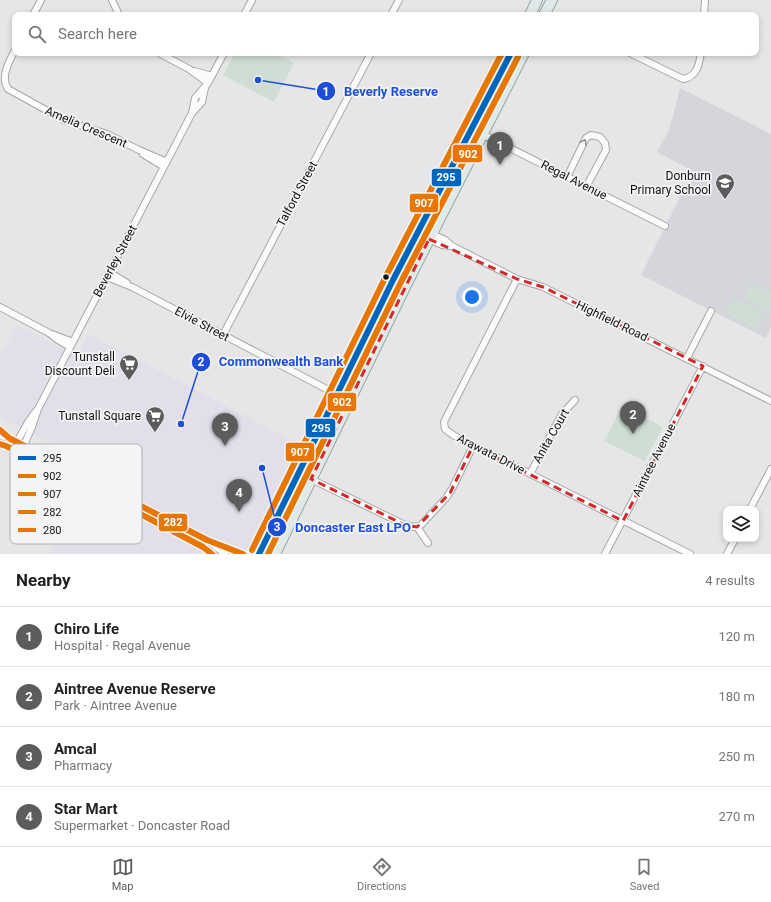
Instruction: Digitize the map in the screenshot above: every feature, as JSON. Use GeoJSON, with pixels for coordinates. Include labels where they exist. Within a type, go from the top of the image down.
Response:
{"type":"FeatureCollection","features":[{"type":"Feature","properties":{"kind":"main road"},"geometry":{"type":"LineString","coordinates":[[531,12],[537,0]]}},
{"type":"Feature","properties":{"kind":"main road"},"geometry":{"type":"LineString","coordinates":[[547,12],[552,0]]}},
{"type":"Feature","properties":{"kind":"main road"},"geometry":{"type":"LineString","coordinates":[[259,554],[336,394],[509,56]]}},
{"type":"Feature","properties":{"kind":"main road"},"geometry":{"type":"LineString","coordinates":[[275,554],[431,236],[522,56]]}},
{"type":"Feature","properties":{"kind":"main road"},"geometry":{"type":"LineString","coordinates":[[419,230],[431,236]]}},
{"type":"Feature","properties":{"kind":"street"},"geometry":{"type":"LineString","coordinates":[[35,12],[41,0]]}},
{"type":"Feature","properties":{"kind":"street"},"geometry":{"type":"LineString","coordinates":[[112,0],[118,12]]}},
{"type":"Feature","properties":{"kind":"street"},"geometry":{"type":"LineString","coordinates":[[246,12],[252,0]]}},
{"type":"Feature","properties":{"kind":"street"},"geometry":{"type":"LineString","coordinates":[[393,12],[399,0]]}},
{"type":"Feature","properties":{"kind":"street"},"geometry":{"type":"LineString","coordinates":[[704,12],[705,0]]}},
{"type":"Feature","properties":{"kind":"street","name":"Amelia Crescent"},"geometry":{"type":"LineString","coordinates":[[12,56],[3,74],[3,82],[8,89],[64,120],[106,134],[165,164]]}},
{"type":"Feature","properties":{"kind":"street"},"geometry":{"type":"LineString","coordinates":[[165,56],[189,69],[212,76]]}},
{"type":"Feature","properties":{"kind":"street","name":"Beverley Street"},"geometry":{"type":"LineString","coordinates":[[24,444],[38,409],[192,114],[195,98],[206,86],[222,56]]}},
{"type":"Feature","properties":{"kind":"street","name":"Talford Street"},"geometry":{"type":"LineString","coordinates":[[223,335],[369,56]]}},
{"type":"Feature","properties":{"kind":"street"},"geometry":{"type":"LineString","coordinates":[[636,56],[683,79],[691,77],[695,73],[700,56]]}},
{"type":"Feature","properties":{"kind":"street"},"geometry":{"type":"LineString","coordinates":[[189,69],[206,86]]}},
{"type":"Feature","properties":{"kind":"street","name":"Regal Avenue"},"geometry":{"type":"LineString","coordinates":[[482,134],[665,226]]}},
{"type":"Feature","properties":{"kind":"street"},"geometry":{"type":"LineString","coordinates":[[566,177],[586,138],[593,135],[600,137],[605,142],[606,150],[586,187]]}},
{"type":"Feature","properties":{"kind":"street","name":"Highfield Road"},"geometry":{"type":"LineString","coordinates":[[431,236],[442,245],[452,246],[517,279],[543,287],[771,401]]}},
{"type":"Feature","properties":{"kind":"street","name":"Elvie Street"},"geometry":{"type":"LineString","coordinates":[[108,274],[336,394]]}},
{"type":"Feature","properties":{"kind":"street","name":"Arawata Drive"},"geometry":{"type":"LineString","coordinates":[[517,279],[444,422],[445,428],[449,433],[473,446],[690,554]]}},
{"type":"Feature","properties":{"kind":"street"},"geometry":{"type":"LineString","coordinates":[[0,307],[72,344]]}},
{"type":"Feature","properties":{"kind":"street"},"geometry":{"type":"LineString","coordinates":[[687,358],[711,311]]}},
{"type":"Feature","properties":{"kind":"street","name":"Aintree Avenue"},"geometry":{"type":"LineString","coordinates":[[606,554],[703,366]]}},
{"type":"Feature","properties":{"kind":"street","name":"Anita Court"},"geometry":{"type":"LineString","coordinates":[[530,474],[562,414],[575,400]]}},
{"type":"Feature","properties":{"kind":"street","name":"Beverley Street"},"geometry":{"type":"LineString","coordinates":[[18,442],[28,422],[38,409]]}},
{"type":"Feature","properties":{"kind":"street"},"geometry":{"type":"LineString","coordinates":[[0,430],[9,438]]}},
{"type":"Feature","properties":{"kind":"street"},"geometry":{"type":"LineString","coordinates":[[0,436],[22,444]]}},
{"type":"Feature","properties":{"kind":"street"},"geometry":{"type":"LineString","coordinates":[[311,479],[405,526],[417,527],[424,523],[450,493],[473,446]]}},
{"type":"Feature","properties":{"kind":"street"},"geometry":{"type":"LineString","coordinates":[[752,506],[771,469]]}},
{"type":"Feature","properties":{"kind":"street"},"geometry":{"type":"LineString","coordinates":[[142,506],[207,540],[243,554]]}},
{"type":"Feature","properties":{"kind":"street"},"geometry":{"type":"LineString","coordinates":[[417,527],[428,543]]}},
{"type":"Feature","properties":{"kind":"street"},"geometry":{"type":"LineString","coordinates":[[207,540],[225,554]]}},
{"type":"Feature","properties":{"kind":"street"},"geometry":{"type":"LineString","coordinates":[[727,554],[733,542]]}},
{"type":"Feature","properties":{"kind":"highlighted area"},"geometry":{"type":"Polygon","coordinates":[[[429,239],[517,279],[543,287],[703,366],[623,521],[473,446],[450,493],[417,527],[405,525],[311,479],[429,239]]]}},
{"type":"Feature","properties":{"kind":"shaded area"},"geometry":{"type":"Polygon","coordinates":[[[233,56],[280,56],[294,63],[274,102],[223,75],[233,56]]]}},
{"type":"Feature","properties":{"kind":"shaded area","name":"Donburn Primary School"},"geometry":{"type":"Polygon","coordinates":[[[680,88],[771,134],[771,327],[766,338],[641,275],[693,171],[657,152],[670,128],[669,127],[680,88]]]}},
{"type":"Feature","properties":{"kind":"shaded area"},"geometry":{"type":"Polygon","coordinates":[[[751,283],[771,293],[771,312],[744,298],[751,283]]]}},
{"type":"Feature","properties":{"kind":"shaded area"},"geometry":{"type":"Polygon","coordinates":[[[734,298],[763,312],[755,328],[726,313],[734,298]]]}},
{"type":"Feature","properties":{"kind":"shaded area","name":"Tunstall Square"},"geometry":{"type":"Polygon","coordinates":[[[17,325],[77,356],[88,334],[300,444],[253,545],[247,547],[243,554],[48,554],[53,544],[142,544],[142,444],[51,444],[0,417],[0,356],[17,325]]]}},
{"type":"Feature","properties":{"kind":"shaded area"},"geometry":{"type":"Polygon","coordinates":[[[622,406],[663,427],[645,461],[604,441],[622,406]]]}},
{"type":"Feature","properties":{"kind":"transit line","name":"907"},"geometry":{"type":"LineString","coordinates":[[252,550],[386,276],[500,56]]}},
{"type":"Feature","properties":{"kind":"transit line","name":"295"},"geometry":{"type":"LineString","coordinates":[[259,554],[393,280],[509,56]]}},
{"type":"Feature","properties":{"kind":"transit line","name":"902"},"geometry":{"type":"LineString","coordinates":[[268,554],[400,284],[518,57]]}},
{"type":"Feature","properties":{"kind":"transit line","name":"282"},"geometry":{"type":"LineString","coordinates":[[0,430],[9,438],[21,444]]}},
{"type":"Feature","properties":{"kind":"transit line","name":"280"},"geometry":{"type":"LineString","coordinates":[[0,444],[10,448]]}},
{"type":"Feature","properties":{"kind":"transit line","name":"282"},"geometry":{"type":"LineString","coordinates":[[142,507],[207,540],[243,554]]}},
{"type":"Feature","properties":{"kind":"transit line","name":"280"},"geometry":{"type":"LineString","coordinates":[[142,515],[203,547],[212,554]]}},
{"type":"Feature","properties":{"kind":"place","name":"Beverly Reserve"},"geometry":{"type":"Point","coordinates":[258,80]}},
{"type":"Feature","properties":{"kind":"place","name":"Chiro Life"},"geometry":{"type":"Point","coordinates":[500,165]}},
{"type":"Feature","properties":{"kind":"place","name":"Donburn Primary School"},"geometry":{"type":"Point","coordinates":[725,200]}},
{"type":"Feature","properties":{"kind":"place","name":"Tunstall Discount Deli"},"geometry":{"type":"Point","coordinates":[129,381]}},
{"type":"Feature","properties":{"kind":"place","name":"Commonwealth Bank"},"geometry":{"type":"Point","coordinates":[181,424]}},
{"type":"Feature","properties":{"kind":"place","name":"Tunstall Square"},"geometry":{"type":"Point","coordinates":[155,433]}},
{"type":"Feature","properties":{"kind":"place","name":"Aintree Avenue Reserve"},"geometry":{"type":"Point","coordinates":[633,434]}},
{"type":"Feature","properties":{"kind":"place","name":"Amcal"},"geometry":{"type":"Point","coordinates":[225,446]}},
{"type":"Feature","properties":{"kind":"place","name":"Doncaster East LPO"},"geometry":{"type":"Point","coordinates":[262,468]}},
{"type":"Feature","properties":{"kind":"place","name":"Star Mart"},"geometry":{"type":"Point","coordinates":[239,512]}}]}
